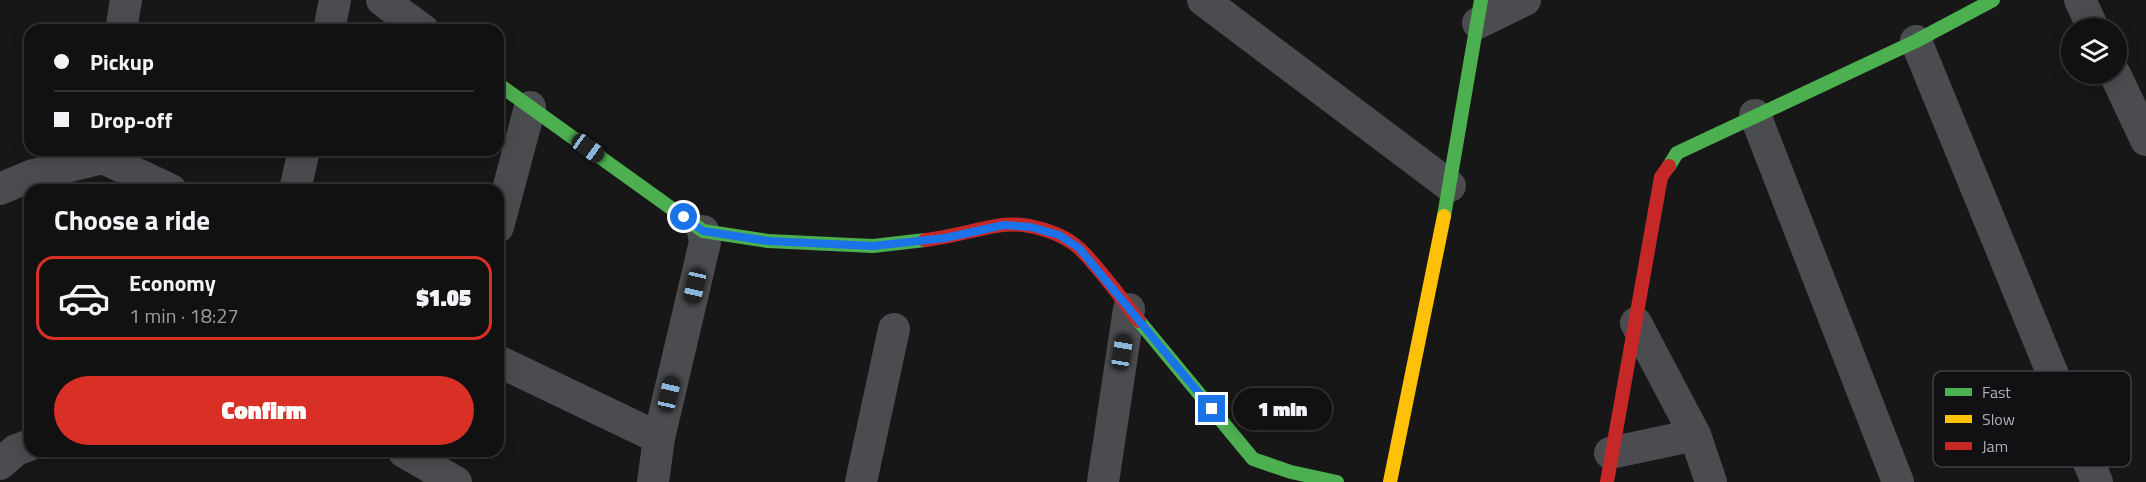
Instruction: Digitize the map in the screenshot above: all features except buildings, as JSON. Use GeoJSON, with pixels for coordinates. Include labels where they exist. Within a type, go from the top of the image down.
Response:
{"type":"FeatureCollection","features":[{"type":"Feature","properties":{"kind":"street"},"geometry":{"type":"LineString","coordinates":[[122,24],[126,0]]}},
{"type":"Feature","properties":{"kind":"street"},"geometry":{"type":"LineString","coordinates":[[329,24],[335,0]]}},
{"type":"Feature","properties":{"kind":"street"},"geometry":{"type":"LineString","coordinates":[[382,0],[415,24]]}},
{"type":"Feature","properties":{"kind":"street"},"geometry":{"type":"LineString","coordinates":[[1203,0],[1450,186]]}},
{"type":"Feature","properties":{"kind":"street"},"geometry":{"type":"LineString","coordinates":[[1390,482],[1450,186],[1480,11],[1525,0]]}},
{"type":"Feature","properties":{"kind":"street"},"geometry":{"type":"LineString","coordinates":[[1608,467],[1661,177],[1677,153],[1916,41],[1993,0]]}},
{"type":"Feature","properties":{"kind":"street"},"geometry":{"type":"LineString","coordinates":[[2080,0],[2089,18]]}},
{"type":"Feature","properties":{"kind":"street"},"geometry":{"type":"LineString","coordinates":[[1916,41],[2051,371]]}},
{"type":"Feature","properties":{"kind":"street"},"geometry":{"type":"LineString","coordinates":[[2120,84],[2146,140]]}},
{"type":"Feature","properties":{"kind":"street"},"geometry":{"type":"LineString","coordinates":[[504,88],[703,231],[768,241],[873,246],[945,238],[1004,225],[1031,227],[1059,235],[1079,248],[1253,459],[1291,472],[1337,482]]}},
{"type":"Feature","properties":{"kind":"street"},"geometry":{"type":"LineString","coordinates":[[504,204],[530,107]]}},
{"type":"Feature","properties":{"kind":"street"},"geometry":{"type":"LineString","coordinates":[[1755,115],[1898,482]]}},
{"type":"Feature","properties":{"kind":"street"},"geometry":{"type":"LineString","coordinates":[[0,189],[33,175],[96,156]]}},
{"type":"Feature","properties":{"kind":"street"},"geometry":{"type":"LineString","coordinates":[[107,156],[160,184]]}},
{"type":"Feature","properties":{"kind":"street"},"geometry":{"type":"LineString","coordinates":[[296,184],[303,156]]}},
{"type":"Feature","properties":{"kind":"street"},"geometry":{"type":"LineString","coordinates":[[653,482],[659,438],[705,242],[703,231]]}},
{"type":"Feature","properties":{"kind":"street"},"geometry":{"type":"LineString","coordinates":[[1103,482],[1129,309]]}},
{"type":"Feature","properties":{"kind":"street"},"geometry":{"type":"LineString","coordinates":[[1636,323],[1695,435],[1711,482]]}},
{"type":"Feature","properties":{"kind":"street"},"geometry":{"type":"LineString","coordinates":[[861,482],[894,329]]}},
{"type":"Feature","properties":{"kind":"street"},"geometry":{"type":"LineString","coordinates":[[504,364],[659,438]]}},
{"type":"Feature","properties":{"kind":"street"},"geometry":{"type":"LineString","coordinates":[[1608,467],[1695,435]]}},
{"type":"Feature","properties":{"kind":"street"},"geometry":{"type":"LineString","coordinates":[[0,464],[16,450],[24,447]]}},
{"type":"Feature","properties":{"kind":"street"},"geometry":{"type":"LineString","coordinates":[[413,457],[456,482]]}},
{"type":"Feature","properties":{"kind":"street"},"geometry":{"type":"LineString","coordinates":[[2091,467],[2097,482]]}},
{"type":"Feature","properties":{"kind":"traffic: fast"},"geometry":{"type":"LineString","coordinates":[[1444,216],[1481,0]]}},
{"type":"Feature","properties":{"kind":"traffic: fast"},"geometry":{"type":"LineString","coordinates":[[1669,166],[1677,153],[1916,41],[1993,0]]}},
{"type":"Feature","properties":{"kind":"traffic: fast"},"geometry":{"type":"LineString","coordinates":[[504,88],[703,231],[768,241],[873,246],[925,240]]}},
{"type":"Feature","properties":{"kind":"traffic: fast"},"geometry":{"type":"LineString","coordinates":[[1139,321],[1253,459],[1291,472],[1337,482]]}},
{"type":"Feature","properties":{"kind":"traffic: slow"},"geometry":{"type":"LineString","coordinates":[[1390,482],[1444,216]]}},
{"type":"Feature","properties":{"kind":"traffic: jam"},"geometry":{"type":"LineString","coordinates":[[1607,482],[1661,177],[1669,166]]}},
{"type":"Feature","properties":{"kind":"traffic: jam"},"geometry":{"type":"LineString","coordinates":[[925,240],[1012,224],[1054,233],[1080,249],[1139,321]]}},
{"type":"Feature","properties":{"kind":"route"},"geometry":{"type":"LineString","coordinates":[[684,217],[703,231],[768,241],[873,246],[945,238],[1004,225],[1031,227],[1059,235],[1079,248],[1212,409]]}}]}
